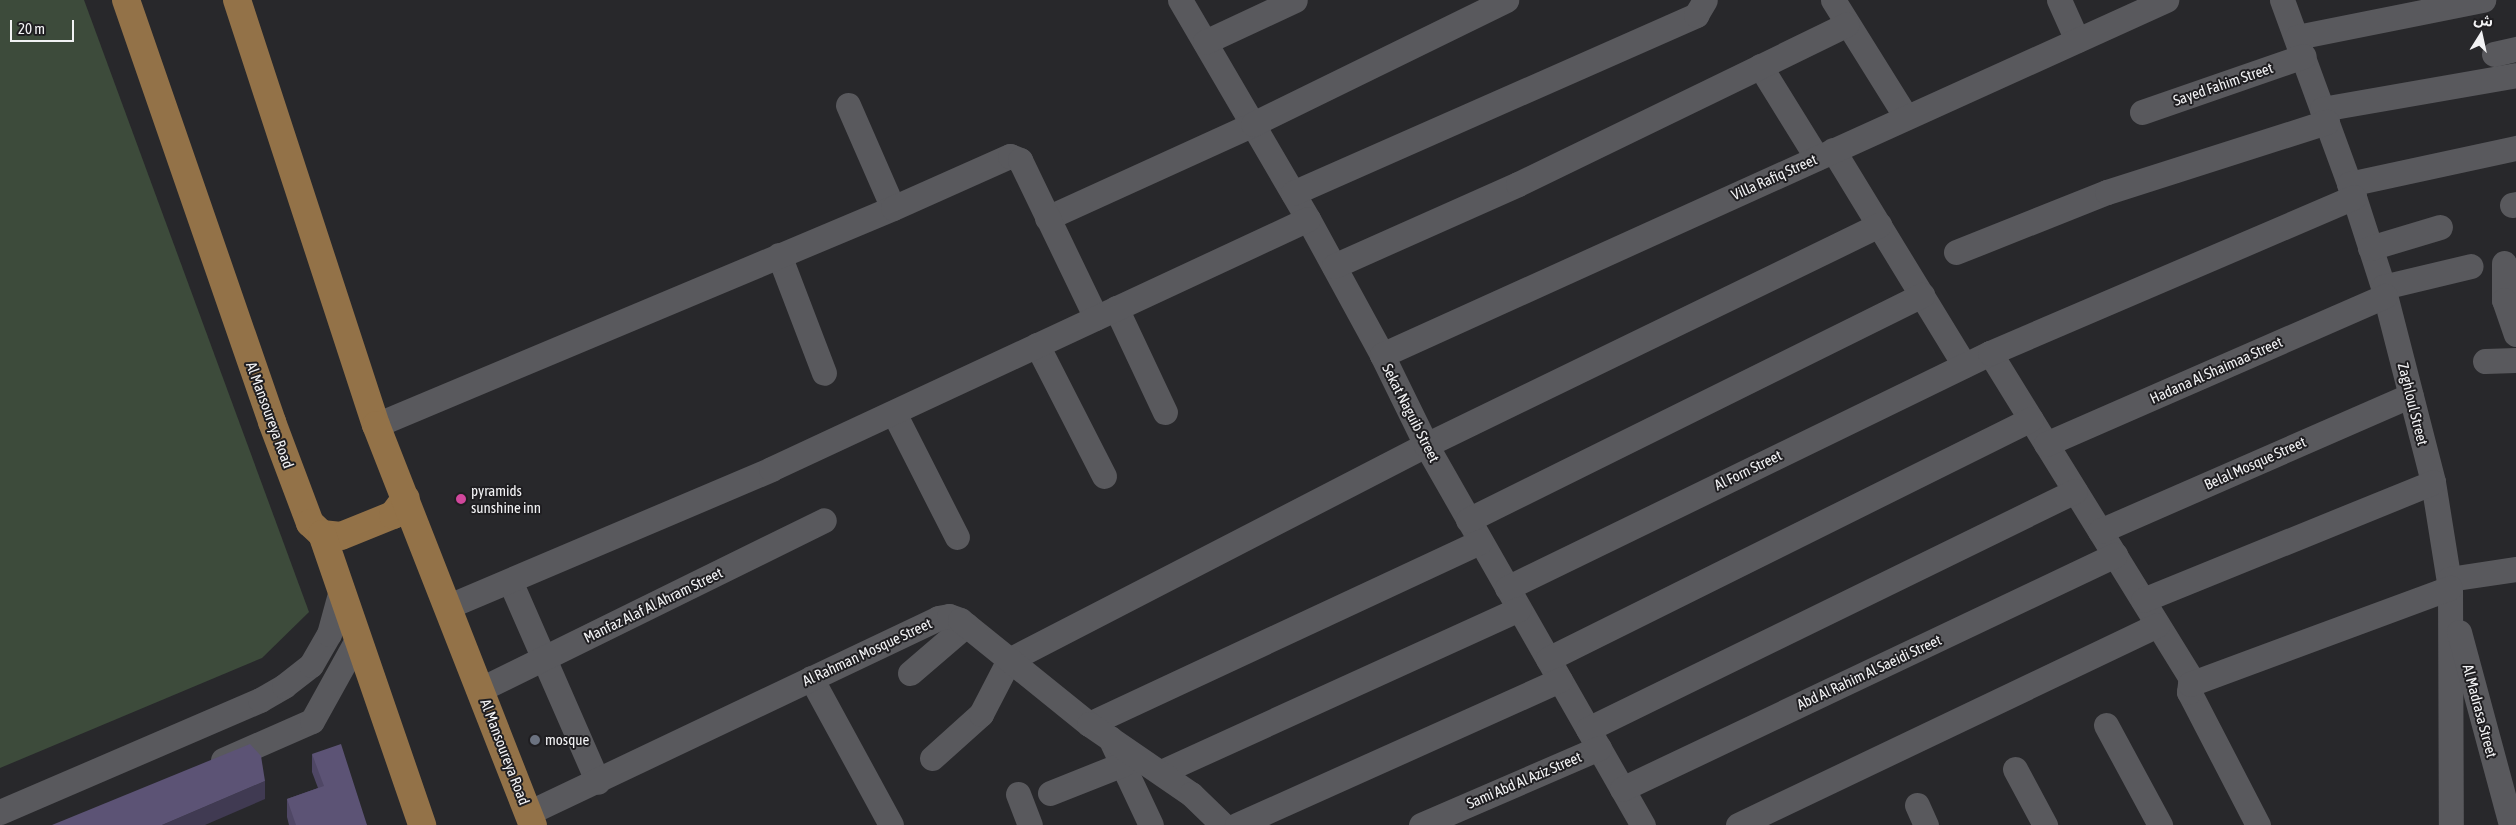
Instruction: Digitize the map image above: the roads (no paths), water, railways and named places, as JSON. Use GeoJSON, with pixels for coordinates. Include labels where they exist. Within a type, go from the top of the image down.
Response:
{"type":"FeatureCollection","features":[{"type":"Feature","properties":{"kind":"main road","name":"Al Mansoureya Road"},"geometry":{"type":"LineString","coordinates":[[126,0],[272,422],[310,523],[322,534],[422,825]]}},
{"type":"Feature","properties":{"kind":"main road","name":"Al Mansoureya Road"},"geometry":{"type":"LineString","coordinates":[[237,0],[376,425],[449,606],[531,819]]}},
{"type":"Feature","properties":{"kind":"main road"},"geometry":{"type":"LineString","coordinates":[[322,534],[341,536],[393,515],[406,498]]}},
{"type":"Feature","properties":{"kind":"street","name":"Sekat Naguib Street"},"geometry":{"type":"LineString","coordinates":[[1180,0],[1308,219],[1382,355],[1426,445],[1643,825]]}},
{"type":"Feature","properties":{"kind":"street"},"geometry":{"type":"LineString","coordinates":[[1205,42],[1295,0]]}},
{"type":"Feature","properties":{"kind":"street"},"geometry":{"type":"LineString","coordinates":[[1047,218],[1252,124],[1506,0]]}},
{"type":"Feature","properties":{"kind":"street"},"geometry":{"type":"LineString","coordinates":[[1293,193],[1696,14],[1705,0]]}},
{"type":"Feature","properties":{"kind":"street"},"geometry":{"type":"LineString","coordinates":[[1833,0],[1846,25],[1906,117]]}},
{"type":"Feature","properties":{"kind":"street"},"geometry":{"type":"LineString","coordinates":[[2059,0],[2077,40]]}},
{"type":"Feature","properties":{"kind":"street","name":"Villa Rafiq Street"},"geometry":{"type":"LineString","coordinates":[[1382,355],[2166,0]]}},
{"type":"Feature","properties":{"kind":"street","name":"Zaghloul Street"},"geometry":{"type":"LineString","coordinates":[[2282,0],[2352,191],[2384,291],[2433,482],[2449,588],[2451,825]]}},
{"type":"Feature","properties":{"kind":"street","name":"Sayed Fahim Street"},"geometry":{"type":"LineString","coordinates":[[2142,112],[2300,47],[2483,0]]}},
{"type":"Feature","properties":{"kind":"street"},"geometry":{"type":"LineString","coordinates":[[1334,266],[1518,184],[1846,25]]}},
{"type":"Feature","properties":{"kind":"street"},"geometry":{"type":"LineString","coordinates":[[1760,66],[1879,226],[1964,365]]}},
{"type":"Feature","properties":{"kind":"street"},"geometry":{"type":"LineString","coordinates":[[1956,252],[2107,192],[2324,116],[2516,75]]}},
{"type":"Feature","properties":{"kind":"street"},"geometry":{"type":"LineString","coordinates":[[848,105],[893,208]]}},
{"type":"Feature","properties":{"kind":"street","name":"Al Forn Street"},"geometry":{"type":"LineString","coordinates":[[1161,772],[1513,599],[1990,353],[2352,191],[2516,148]]}},
{"type":"Feature","properties":{"kind":"street"},"geometry":{"type":"LineString","coordinates":[[376,425],[893,208],[1010,156],[1020,160],[1047,218],[1165,412]]}},
{"type":"Feature","properties":{"kind":"street"},"geometry":{"type":"LineString","coordinates":[[449,606],[771,470],[1308,219]]}},
{"type":"Feature","properties":{"kind":"street"},"geometry":{"type":"LineString","coordinates":[[932,758],[981,714],[1009,660],[1426,445],[1879,226]]}},
{"type":"Feature","properties":{"kind":"street"},"geometry":{"type":"LineString","coordinates":[[2370,248],[2440,227]]}},
{"type":"Feature","properties":{"kind":"street"},"geometry":{"type":"LineString","coordinates":[[778,255],[824,373]]}},
{"type":"Feature","properties":{"kind":"street"},"geometry":{"type":"LineString","coordinates":[[2504,263],[2504,300],[2516,334]]}},
{"type":"Feature","properties":{"kind":"street","name":"Hadana Al Shaimaa Street"},"geometry":{"type":"LineString","coordinates":[[2046,444],[2384,291],[2471,266]]}},
{"type":"Feature","properties":{"kind":"street"},"geometry":{"type":"LineString","coordinates":[[1468,520],[1922,295]]}},
{"type":"Feature","properties":{"kind":"street"},"geometry":{"type":"LineString","coordinates":[[1037,346],[1104,476]]}},
{"type":"Feature","properties":{"kind":"street"},"geometry":{"type":"LineString","coordinates":[[1990,353],[2193,682]]}},
{"type":"Feature","properties":{"kind":"street"},"geometry":{"type":"LineString","coordinates":[[2484,361],[2516,360]]}},
{"type":"Feature","properties":{"kind":"street","name":"Belal Mosque Street"},"geometry":{"type":"LineString","coordinates":[[2100,531],[2411,395]]}},
{"type":"Feature","properties":{"kind":"street"},"geometry":{"type":"LineString","coordinates":[[894,413],[957,537]]}},
{"type":"Feature","properties":{"kind":"street"},"geometry":{"type":"LineString","coordinates":[[1237,825],[1554,670],[2031,419]]}},
{"type":"Feature","properties":{"kind":"street"},"geometry":{"type":"LineString","coordinates":[[2142,600],[2433,482]]}},
{"type":"Feature","properties":{"kind":"street","name":"Sami Abd Al Aziz Street"},"geometry":{"type":"LineString","coordinates":[[1427,824],[2075,491]]}},
{"type":"Feature","properties":{"kind":"street","name":"Manfaz Alaf Al Ahram Street"},"geometry":{"type":"LineString","coordinates":[[481,689],[824,520]]}},
{"type":"Feature","properties":{"kind":"street"},"geometry":{"type":"LineString","coordinates":[[1089,724],[1480,542]]}},
{"type":"Feature","properties":{"kind":"street","name":"Abd Al Rahim Al Saeidi Street"},"geometry":{"type":"LineString","coordinates":[[1622,789],[2115,556]]}},
{"type":"Feature","properties":{"kind":"street"},"geometry":{"type":"LineString","coordinates":[[2258,825],[2189,692],[2193,682],[2449,588],[2516,569]]}},
{"type":"Feature","properties":{"kind":"street"},"geometry":{"type":"LineString","coordinates":[[510,581],[598,782]]}},
{"type":"Feature","properties":{"kind":"street","name":"Al Madrasa Street"},"geometry":{"type":"LineString","coordinates":[[2449,588],[2511,825]]}},
{"type":"Feature","properties":{"kind":"street"},"geometry":{"type":"LineString","coordinates":[[0,812],[260,700],[284,686],[311,665],[329,634],[342,590]]}},
{"type":"Feature","properties":{"kind":"street","name":"Al Rahman Mosque Street"},"geometry":{"type":"LineString","coordinates":[[531,819],[598,782],[811,678],[938,618],[955,617],[1089,724],[1192,794],[1223,825]]}},
{"type":"Feature","properties":{"kind":"street"},"geometry":{"type":"LineString","coordinates":[[1738,825],[2158,624]]}},
{"type":"Feature","properties":{"kind":"street"},"geometry":{"type":"LineString","coordinates":[[910,673],[966,625]]}},
{"type":"Feature","properties":{"kind":"street"},"geometry":{"type":"LineString","coordinates":[[199,770],[312,721],[358,638]]}},
{"type":"Feature","properties":{"kind":"street"},"geometry":{"type":"LineString","coordinates":[[811,678],[891,825]]}},
{"type":"Feature","properties":{"kind":"street"},"geometry":{"type":"LineString","coordinates":[[2106,725],[2160,825]]}},
{"type":"Feature","properties":{"kind":"street"},"geometry":{"type":"LineString","coordinates":[[1110,738],[1151,825]]}},
{"type":"Feature","properties":{"kind":"street"},"geometry":{"type":"LineString","coordinates":[[1050,793],[1123,764]]}},
{"type":"Feature","properties":{"kind":"street"},"geometry":{"type":"LineString","coordinates":[[2015,768],[2045,825]]}},
{"type":"Feature","properties":{"kind":"street"},"geometry":{"type":"LineString","coordinates":[[1018,794],[1030,825]]}},
{"type":"Feature","properties":{"kind":"place","name":"pyramids sunshine inn"},"geometry":{"type":"Point","coordinates":[461,499]}},
{"type":"Feature","properties":{"kind":"place","name":"mosque"},"geometry":{"type":"Point","coordinates":[535,740]}}]}
